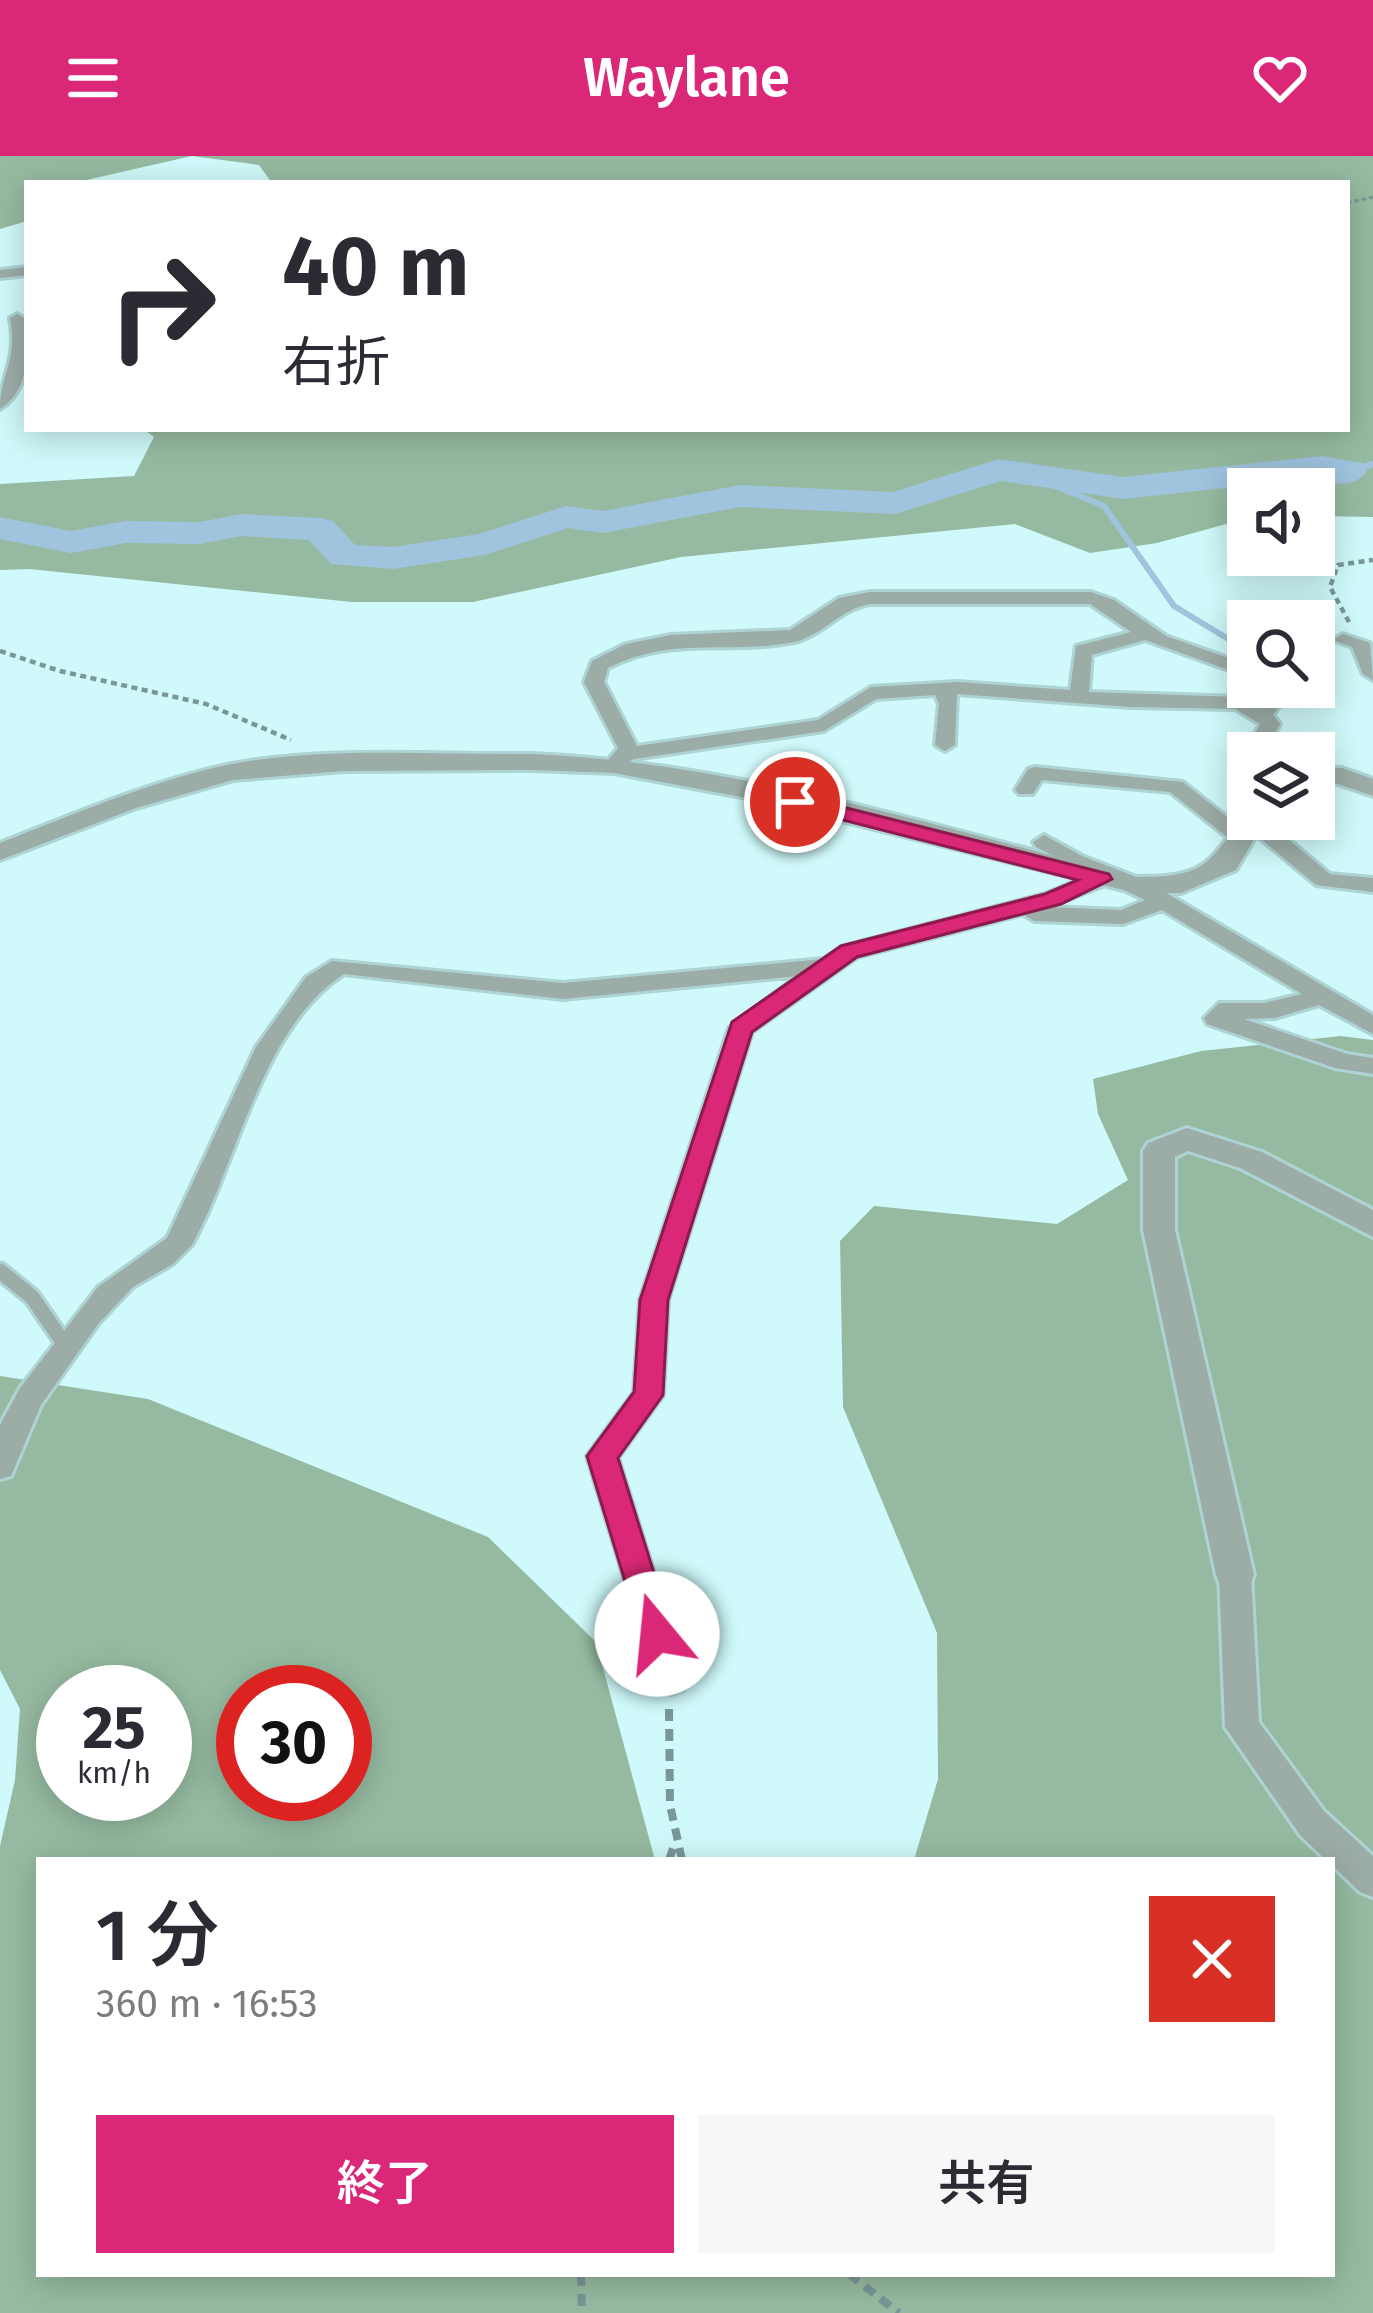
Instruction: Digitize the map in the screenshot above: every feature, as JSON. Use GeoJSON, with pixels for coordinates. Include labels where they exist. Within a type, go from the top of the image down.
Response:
{"type":"FeatureCollection","features":[{"type":"Feature","properties":{"kind":"street"},"geometry":{"type":"LineString","coordinates":[[0,404],[18,380],[24,356]]}},
{"type":"Feature","properties":{"kind":"street"},"geometry":{"type":"LineString","coordinates":[[621,759],[594,682],[599,665],[633,648],[694,639],[794,636],[846,602],[900,595],[1091,598],[1113,603],[1145,644]]}},
{"type":"Feature","properties":{"kind":"street"},"geometry":{"type":"LineString","coordinates":[[1079,697],[1083,650],[1110,647],[1118,640],[1227,665]]}},
{"type":"Feature","properties":{"kind":"street"},"geometry":{"type":"LineString","coordinates":[[942,688],[949,704],[945,745]]}},
{"type":"Feature","properties":{"kind":"street"},"geometry":{"type":"LineString","coordinates":[[0,852],[127,802],[231,772],[344,763],[621,759],[824,725],[871,693],[942,688],[1239,703],[1263,715],[1270,724],[1266,732]]}},
{"type":"Feature","properties":{"kind":"street"},"geometry":{"type":"LineString","coordinates":[[1263,715],[1268,708]]}},
{"type":"Feature","properties":{"kind":"street"},"geometry":{"type":"LineString","coordinates":[[621,759],[1136,885],[1181,885],[1226,864],[1240,840]]}},
{"type":"Feature","properties":{"kind":"street"},"geometry":{"type":"LineString","coordinates":[[1026,790],[1035,773],[1176,786],[1227,814]]}},
{"type":"Feature","properties":{"kind":"street"},"geometry":{"type":"LineString","coordinates":[[1335,776],[1373,788]]}},
{"type":"Feature","properties":{"kind":"street"},"geometry":{"type":"LineString","coordinates":[[1269,840],[1324,880],[1373,885]]}},
{"type":"Feature","properties":{"kind":"street"},"geometry":{"type":"LineString","coordinates":[[1044,842],[1075,861],[1136,885],[1373,1026]]}},
{"type":"Feature","properties":{"kind":"street"},"geometry":{"type":"LineString","coordinates":[[671,1679],[602,1456],[648,1395],[654,1300],[741,1028],[849,952],[1053,899],[1101,879]]}},
{"type":"Feature","properties":{"kind":"street"},"geometry":{"type":"LineString","coordinates":[[979,919],[1057,912],[1083,919],[1123,917],[1164,902]]}},
{"type":"Feature","properties":{"kind":"street"},"geometry":{"type":"LineString","coordinates":[[0,1467],[1,1448],[54,1367],[63,1342],[123,1280],[182,1240],[255,1074],[320,974],[340,966],[563,991],[827,966]]}},
{"type":"Feature","properties":{"kind":"street"},"geometry":{"type":"LineString","coordinates":[[1321,995],[1285,1011],[1212,1012],[1344,1062],[1373,1066]]}},
{"type":"Feature","properties":{"kind":"street"},"geometry":{"type":"LineString","coordinates":[[1373,1225],[1251,1160],[1187,1139],[1159,1150],[1159,1230],[1235,1575],[1242,1727],[1312,1822],[1373,1880]]}},
{"type":"Feature","properties":{"kind":"lane"},"geometry":{"type":"LineString","coordinates":[[0,1271],[32,1297],[63,1342]]}},
{"type":"Feature","properties":{"kind":"path"},"geometry":{"type":"LineString","coordinates":[[1363,654],[1330,587],[1338,565],[1373,560]]}},
{"type":"Feature","properties":{"kind":"path"},"geometry":{"type":"LineString","coordinates":[[0,652],[60,671],[206,704],[344,763]]}},
{"type":"Feature","properties":{"kind":"path"},"geometry":{"type":"LineString","coordinates":[[671,1679],[667,1765],[681,1857]]}},
{"type":"Feature","properties":{"kind":"path"},"geometry":{"type":"LineString","coordinates":[[670,1857],[676,1842]]}},
{"type":"Feature","properties":{"kind":"path"},"geometry":{"type":"LineString","coordinates":[[581,2277],[582,2313]]}},
{"type":"Feature","properties":{"kind":"path"},"geometry":{"type":"LineString","coordinates":[[853,2277],[899,2313]]}},
{"type":"Feature","properties":{"kind":"green space"},"geometry":{"type":"Polygon","coordinates":[[[0,156],[192,156],[86,180],[24,180],[24,222],[0,229],[0,156]]]}},
{"type":"Feature","properties":{"kind":"green space"},"geometry":{"type":"Polygon","coordinates":[[[192,156],[1373,156],[1373,517],[1335,516],[1335,468],[1227,468],[1227,524],[1157,543],[1090,553],[1015,524],[681,557],[473,602],[352,602],[29,569],[0,570],[0,484],[134,476],[154,437],[147,432],[1350,432],[1350,180],[270,180],[259,165],[192,156]]]}},
{"type":"Feature","properties":{"kind":"green space"},"geometry":{"type":"Polygon","coordinates":[[[1341,1036],[1373,1040],[1373,2313],[0,2313],[0,1846],[15,1780],[20,1709],[0,1670],[0,1376],[148,1399],[488,1537],[596,1642],[654,1857],[36,1857],[36,2277],[1335,2277],[1335,1857],[915,1857],[938,1779],[937,1633],[843,1407],[840,1241],[874,1206],[1057,1224],[1128,1180],[1098,1114],[1093,1079],[1201,1051],[1341,1036]]]}},
{"type":"Feature","properties":{"kind":"waterway"},"geometry":{"type":"LineString","coordinates":[[1349,471],[1373,464]]}},
{"type":"Feature","properties":{"kind":"waterway"},"geometry":{"type":"LineString","coordinates":[[0,528],[71,542],[126,532],[200,533],[241,525],[320,529],[344,556],[393,558],[485,544],[566,517],[603,522],[740,496],[895,503],[999,470],[1123,488],[1322,467],[1340,474],[1349,471]]}},
{"type":"Feature","properties":{"kind":"waterway"},"geometry":{"type":"LineString","coordinates":[[1029,475],[1104,506],[1174,606],[1227,638]]}},
{"type":"Feature","properties":{"kind":"route"},"geometry":{"type":"LineString","coordinates":[[657,1634],[602,1456],[648,1395],[654,1300],[741,1028],[849,952],[1053,899],[1101,879],[795,802]]}}]}
